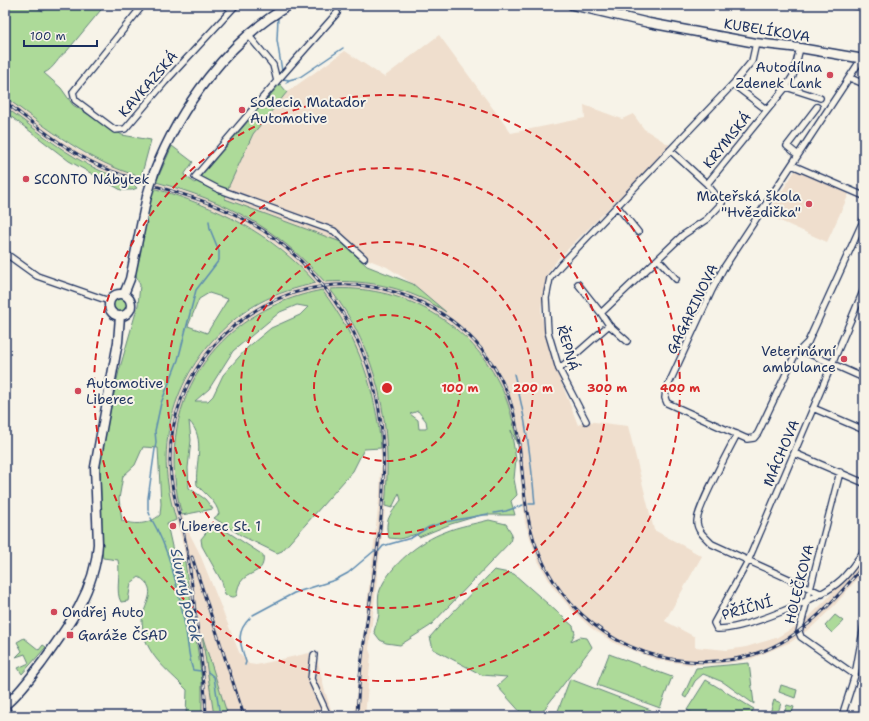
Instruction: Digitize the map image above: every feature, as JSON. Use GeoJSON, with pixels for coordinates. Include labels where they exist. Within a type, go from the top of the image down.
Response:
{"type":"FeatureCollection","features":[{"type":"Feature","properties":{"kind":"street","name":"KAVKAZSKÁ"},"geometry":{"type":"LineString","coordinates":[[142,5],[73,92],[74,100],[115,130],[125,129],[165,82],[236,5]]}},
{"type":"Feature","properties":{"kind":"street"},"geometry":{"type":"LineString","coordinates":[[226,5],[231,10]]}},
{"type":"Feature","properties":{"kind":"street"},"geometry":{"type":"LineString","coordinates":[[853,5],[864,7]]}},
{"type":"Feature","properties":{"kind":"street","name":"KUBELÍKOVA"},"geometry":{"type":"LineString","coordinates":[[578,6],[649,23],[756,43],[863,58]]}},
{"type":"Feature","properties":{"kind":"street"},"geometry":{"type":"LineString","coordinates":[[124,294],[130,279],[147,196],[154,173],[170,135],[195,96],[218,67],[249,36],[287,7]]}},
{"type":"Feature","properties":{"kind":"street"},"geometry":{"type":"LineString","coordinates":[[337,13],[277,80],[196,178],[218,189],[334,231],[364,258]]}},
{"type":"Feature","properties":{"kind":"street"},"geometry":{"type":"LineString","coordinates":[[249,36],[273,65],[277,80]]}},
{"type":"Feature","properties":{"kind":"street","name":"ŘEPNÁ"},"geometry":{"type":"LineString","coordinates":[[586,421],[559,369],[548,332],[546,298],[550,278],[733,84],[752,61],[756,43]]}},
{"type":"Feature","properties":{"kind":"street","name":"KRYMSKÁ"},"geometry":{"type":"LineString","coordinates":[[707,184],[786,87],[793,76],[800,48]]}},
{"type":"Feature","properties":{"kind":"street","name":"GAGARINOVA"},"geometry":{"type":"LineString","coordinates":[[863,58],[723,269],[666,390],[665,398],[667,402],[747,439],[754,438],[758,433],[795,354],[808,342],[864,219]]}},
{"type":"Feature","properties":{"kind":"street"},"geometry":{"type":"LineString","coordinates":[[850,78],[864,84]]}},
{"type":"Feature","properties":{"kind":"street","name":"KRYMSKÁ"},"geometry":{"type":"LineString","coordinates":[[733,84],[767,110]]}},
{"type":"Feature","properties":{"kind":"street"},"geometry":{"type":"LineString","coordinates":[[786,87],[820,98]]}},
{"type":"Feature","properties":{"kind":"street"},"geometry":{"type":"LineString","coordinates":[[798,155],[787,146],[817,107]]}},
{"type":"Feature","properties":{"kind":"street","name":"KRYMSKÁ"},"geometry":{"type":"LineString","coordinates":[[601,313],[683,235],[707,219],[722,203],[707,184],[670,150]]}},
{"type":"Feature","properties":{"kind":"street"},"geometry":{"type":"LineString","coordinates":[[792,165],[864,196]]}},
{"type":"Feature","properties":{"kind":"street"},"geometry":{"type":"LineString","coordinates":[[617,206],[638,232]]}},
{"type":"Feature","properties":{"kind":"street"},"geometry":{"type":"LineString","coordinates":[[5,253],[37,276],[109,301]]}},
{"type":"Feature","properties":{"kind":"street"},"geometry":{"type":"LineString","coordinates":[[658,259],[676,279]]}},
{"type":"Feature","properties":{"kind":"street"},"geometry":{"type":"LineString","coordinates":[[578,284],[609,325],[627,341]]}},
{"type":"Feature","properties":{"kind":"street","name":"MÁCHOVA"},"geometry":{"type":"LineString","coordinates":[[714,623],[748,561],[864,289]]}},
{"type":"Feature","properties":{"kind":"street"},"geometry":{"type":"LineString","coordinates":[[109,301],[115,295],[124,294]]}},
{"type":"Feature","properties":{"kind":"street"},"geometry":{"type":"LineString","coordinates":[[109,301],[111,311],[114,314],[120,316],[127,313],[130,306],[129,299],[124,294]]}},
{"type":"Feature","properties":{"kind":"street"},"geometry":{"type":"LineString","coordinates":[[7,716],[5,705],[17,694],[47,655],[83,602],[96,564],[98,526],[95,467],[118,342],[120,316]]}},
{"type":"Feature","properties":{"kind":"street"},"geometry":{"type":"LineString","coordinates":[[559,369],[609,325]]}},
{"type":"Feature","properties":{"kind":"street"},"geometry":{"type":"LineString","coordinates":[[801,350],[864,378]]}},
{"type":"Feature","properties":{"kind":"street"},"geometry":{"type":"LineString","coordinates":[[813,408],[864,430]]}},
{"type":"Feature","properties":{"kind":"street"},"geometry":{"type":"LineString","coordinates":[[737,434],[704,501],[697,522],[702,536],[712,544],[822,594]]}},
{"type":"Feature","properties":{"kind":"street"},"geometry":{"type":"LineString","coordinates":[[794,453],[864,483]]}},
{"type":"Feature","properties":{"kind":"street","name":"HOLEČKOVA"},"geometry":{"type":"LineString","coordinates":[[840,472],[799,628],[801,637],[855,675]]}},
{"type":"Feature","properties":{"kind":"street","name":"PŘÍČNÍ"},"geometry":{"type":"LineString","coordinates":[[714,623],[717,629],[731,628],[752,622],[822,594],[842,580],[864,551]]}},
{"type":"Feature","properties":{"kind":"street"},"geometry":{"type":"LineString","coordinates":[[842,716],[862,654],[864,626]]}},
{"type":"Feature","properties":{"kind":"street"},"geometry":{"type":"LineString","coordinates":[[22,678],[39,660],[47,655]]}},
{"type":"Feature","properties":{"kind":"street"},"geometry":{"type":"LineString","coordinates":[[314,655],[311,679],[328,716]]}},
{"type":"Feature","properties":{"kind":"shaded area"},"geometry":{"type":"Polygon","coordinates":[[[439,35],[511,133],[585,118],[584,105],[622,119],[633,114],[644,129],[671,146],[558,259],[548,273],[541,309],[545,335],[555,366],[578,425],[586,421],[628,426],[654,530],[702,556],[665,621],[695,637],[695,647],[727,650],[746,647],[776,638],[806,620],[827,599],[864,554],[864,571],[834,606],[812,627],[791,642],[751,659],[723,664],[692,665],[658,660],[616,644],[591,628],[570,608],[552,586],[538,561],[525,523],[517,444],[509,407],[500,384],[480,353],[460,332],[426,308],[376,291],[331,289],[359,335],[372,366],[383,405],[388,448],[387,492],[369,649],[371,655],[365,716],[354,716],[380,492],[381,461],[379,428],[376,406],[365,368],[345,324],[322,290],[276,303],[236,328],[219,344],[194,379],[186,396],[176,432],[174,462],[175,483],[185,525],[199,552],[239,652],[249,664],[256,665],[309,653],[318,662],[333,716],[228,716],[203,638],[214,716],[202,716],[202,680],[184,549],[167,483],[167,446],[173,412],[179,393],[198,359],[214,339],[232,322],[273,296],[316,283],[284,251],[267,238],[235,219],[195,201],[116,177],[75,157],[5,107],[5,97],[63,141],[90,157],[135,176],[209,199],[255,221],[304,259],[325,282],[359,282],[390,287],[418,297],[442,309],[413,284],[387,267],[364,258],[347,241],[341,242],[225,199],[228,188],[253,134],[287,92],[345,51],[384,77],[439,35]]]}},
{"type":"Feature","properties":{"kind":"shaded area","name":"Mateřská škola \"Hvězdička\""},"geometry":{"type":"Polygon","coordinates":[[[796,169],[847,191],[849,194],[827,242],[767,215],[796,169]]]}},
{"type":"Feature","properties":{"kind":"green space"},"geometry":{"type":"Polygon","coordinates":[[[5,5],[32,5],[43,11],[48,8],[49,5],[105,5],[51,69],[44,73],[61,88],[73,105],[122,135],[151,140],[141,177],[122,171],[86,154],[5,97],[5,5]]]}},
{"type":"Feature","properties":{"kind":"green space"},"geometry":{"type":"Polygon","coordinates":[[[280,84],[287,92],[253,134],[228,188],[225,199],[341,242],[367,266],[413,284],[446,312],[418,297],[388,287],[357,282],[325,282],[288,246],[249,218],[206,198],[156,182],[172,146],[193,162],[184,175],[195,183],[280,84]]]}},
{"type":"Feature","properties":{"kind":"green space"},"geometry":{"type":"Polygon","coordinates":[[[8,109],[53,143],[76,158],[101,171],[130,182],[137,188],[132,190],[121,190],[69,161],[5,112],[8,109]]]}},
{"type":"Feature","properties":{"kind":"green space"},"geometry":{"type":"Polygon","coordinates":[[[153,188],[200,204],[221,213],[261,235],[280,249],[316,283],[273,296],[259,303],[237,318],[217,336],[200,357],[186,380],[175,404],[169,430],[166,457],[171,502],[176,520],[167,524],[173,551],[185,562],[202,680],[202,716],[186,716],[187,690],[157,660],[147,643],[142,622],[149,598],[149,587],[139,577],[131,583],[128,601],[121,602],[118,593],[118,560],[103,558],[101,547],[102,529],[100,470],[102,448],[119,371],[138,305],[140,285],[135,273],[153,188]],[[209,293],[199,299],[188,326],[207,333],[228,299],[209,293]],[[143,447],[135,465],[123,476],[119,499],[122,521],[142,523],[151,521],[160,515],[161,504],[158,448],[143,447]]]}},
{"type":"Feature","properties":{"kind":"green space"},"geometry":{"type":"Polygon","coordinates":[[[330,289],[356,289],[381,293],[406,300],[429,310],[450,324],[469,341],[485,361],[499,383],[511,413],[517,444],[511,430],[516,459],[514,479],[517,495],[511,501],[515,515],[481,515],[451,524],[419,537],[416,534],[400,539],[389,538],[387,526],[389,518],[401,500],[399,493],[392,508],[385,506],[387,448],[379,392],[371,365],[347,313],[330,289]],[[418,411],[410,414],[418,420],[419,429],[426,429],[426,421],[418,411]]]}},
{"type":"Feature","properties":{"kind":"green space"},"geometry":{"type":"Polygon","coordinates":[[[322,290],[335,308],[355,345],[370,385],[379,426],[381,448],[364,449],[353,471],[282,551],[277,553],[242,536],[214,518],[219,514],[216,506],[197,485],[199,444],[194,428],[189,421],[191,440],[188,468],[189,488],[205,499],[213,509],[182,515],[175,475],[175,437],[184,402],[200,370],[222,342],[250,319],[283,301],[322,290]],[[297,305],[280,312],[233,351],[209,389],[195,401],[208,401],[213,396],[223,375],[247,348],[271,328],[300,315],[308,307],[297,305]]]}},
{"type":"Feature","properties":{"kind":"green space"},"geometry":{"type":"Polygon","coordinates":[[[120,298],[125,300],[127,305],[125,310],[120,312],[115,310],[113,305],[115,300],[120,298]]]}},
{"type":"Feature","properties":{"kind":"green space"},"geometry":{"type":"Polygon","coordinates":[[[489,520],[506,524],[512,534],[510,542],[430,626],[400,645],[386,643],[380,640],[374,632],[379,614],[379,593],[385,581],[398,563],[416,548],[435,536],[456,528],[489,520]]]}},
{"type":"Feature","properties":{"kind":"green space"},"geometry":{"type":"Polygon","coordinates":[[[214,523],[263,555],[261,567],[242,580],[237,595],[234,597],[225,594],[222,582],[202,546],[201,539],[214,523]]]}},
{"type":"Feature","properties":{"kind":"green space"},"geometry":{"type":"Polygon","coordinates":[[[494,570],[514,574],[573,626],[575,633],[571,641],[580,637],[587,638],[592,647],[539,716],[524,716],[497,686],[507,677],[482,675],[433,649],[430,637],[494,570]]]}},
{"type":"Feature","properties":{"kind":"green space"},"geometry":{"type":"Polygon","coordinates":[[[835,615],[843,621],[832,633],[825,626],[835,615]]]}},
{"type":"Feature","properties":{"kind":"green space"},"geometry":{"type":"Polygon","coordinates":[[[202,635],[228,716],[214,716],[202,635]]]}},
{"type":"Feature","properties":{"kind":"green space"},"geometry":{"type":"Polygon","coordinates":[[[24,638],[39,650],[43,645],[46,647],[22,674],[18,668],[29,663],[25,654],[16,657],[22,651],[17,642],[24,638]]]}},
{"type":"Feature","properties":{"kind":"green space"},"geometry":{"type":"Polygon","coordinates":[[[609,654],[672,677],[660,708],[597,685],[609,654]]]}},
{"type":"Feature","properties":{"kind":"green space"},"geometry":{"type":"Polygon","coordinates":[[[749,663],[754,704],[723,682],[703,674],[695,681],[686,698],[683,696],[696,668],[749,663]]]}},
{"type":"Feature","properties":{"kind":"green space"},"geometry":{"type":"Polygon","coordinates":[[[570,679],[651,710],[649,716],[556,716],[570,679]]]}},
{"type":"Feature","properties":{"kind":"green space"},"geometry":{"type":"Polygon","coordinates":[[[706,680],[754,709],[749,716],[697,716],[687,710],[706,680]]]}},
{"type":"Feature","properties":{"kind":"green space"},"geometry":{"type":"Polygon","coordinates":[[[781,685],[797,690],[795,698],[779,692],[781,685]]]}},
{"type":"Feature","properties":{"kind":"green space"},"geometry":{"type":"Polygon","coordinates":[[[774,700],[781,703],[777,716],[769,716],[774,700]]]}},
{"type":"Feature","properties":{"kind":"green space"},"geometry":{"type":"Polygon","coordinates":[[[787,705],[794,707],[791,716],[783,716],[787,705]]]}},
{"type":"Feature","properties":{"kind":"waterway","name":"Slunný potok"},"geometry":{"type":"LineString","coordinates":[[278,17],[277,40],[282,71]]}},
{"type":"Feature","properties":{"kind":"waterway"},"geometry":{"type":"LineString","coordinates":[[289,80],[300,77],[343,48]]}},
{"type":"Feature","properties":{"kind":"waterway","name":"Slunný potok"},"geometry":{"type":"LineString","coordinates":[[283,79],[289,80],[286,83]]}},
{"type":"Feature","properties":{"kind":"waterway","name":"Slunný potok"},"geometry":{"type":"LineString","coordinates":[[150,515],[148,510],[148,498],[156,442],[155,431],[161,403],[178,360],[196,290],[219,260],[219,251],[210,229],[209,221]]}},
{"type":"Feature","properties":{"kind":"waterway"},"geometry":{"type":"LineString","coordinates":[[514,374],[525,422],[532,471],[535,504],[529,504]]}},
{"type":"Feature","properties":{"kind":"waterway"},"geometry":{"type":"LineString","coordinates":[[494,513],[506,511],[523,505]]}},
{"type":"Feature","properties":{"kind":"waterway"},"geometry":{"type":"LineString","coordinates":[[253,615],[294,593],[335,580],[348,573],[374,551],[379,551],[383,546],[411,538],[429,527],[445,522],[488,514]]}},
{"type":"Feature","properties":{"kind":"waterway","name":"Slunný potok"},"geometry":{"type":"LineString","coordinates":[[151,518],[163,543],[176,584],[193,670],[201,671]]}},
{"type":"Feature","properties":{"kind":"waterway"},"geometry":{"type":"LineString","coordinates":[[245,665],[246,662],[240,638],[242,629],[250,618]]}},
{"type":"Feature","properties":{"kind":"waterway","name":"Slunný potok"},"geometry":{"type":"LineString","coordinates":[[208,672],[214,677],[220,716]]}},
{"type":"Feature","properties":{"kind":"railway"},"geometry":{"type":"LineString","coordinates":[[5,102],[63,145],[87,160],[117,173],[219,207],[264,231],[278,241],[302,263],[314,275],[334,300],[362,349],[377,400],[383,451],[382,503],[377,555],[362,662],[357,716]]}},
{"type":"Feature","properties":{"kind":"railway"},"geometry":{"type":"LineString","coordinates":[[206,716],[205,690],[190,566],[183,530],[173,492],[170,472],[173,430],[181,399],[195,371],[214,345],[237,323],[264,306],[293,293],[325,286],[347,285],[391,291],[412,298],[432,308],[467,334],[482,350],[496,370],[506,389],[517,428],[527,512],[534,541],[546,569],[562,593],[582,615],[605,633],[630,647],[658,656],[688,661],[717,661],[744,657],[768,649],[789,638],[809,623],[828,606],[864,565]]}},
{"type":"Feature","properties":{"kind":"railway"},"geometry":{"type":"LineString","coordinates":[[192,557],[244,716]]}},
{"type":"Feature","properties":{"kind":"place","name":"Autodílna Zdenek Lank"},"geometry":{"type":"Point","coordinates":[830,75]}},
{"type":"Feature","properties":{"kind":"place","name":"Sodecia Matador Automotive"},"geometry":{"type":"Point","coordinates":[242,110]}},
{"type":"Feature","properties":{"kind":"place","name":"SCONTO Nábytek"},"geometry":{"type":"Point","coordinates":[26,179]}},
{"type":"Feature","properties":{"kind":"place","name":"Mateřská škola \"Hvězdička\""},"geometry":{"type":"Point","coordinates":[809,204]}},
{"type":"Feature","properties":{"kind":"place","name":"Veterinární ambulance"},"geometry":{"type":"Point","coordinates":[844,359]}},
{"type":"Feature","properties":{"kind":"place","name":"Automotive Liberec"},"geometry":{"type":"Point","coordinates":[78,391]}},
{"type":"Feature","properties":{"kind":"place","name":"Liberec St. 1"},"geometry":{"type":"Point","coordinates":[173,526]}},
{"type":"Feature","properties":{"kind":"place","name":"Ondřej Auto"},"geometry":{"type":"Point","coordinates":[54,612]}},
{"type":"Feature","properties":{"kind":"place","name":"Garáže ČSAD"},"geometry":{"type":"Point","coordinates":[70,635]}}]}
